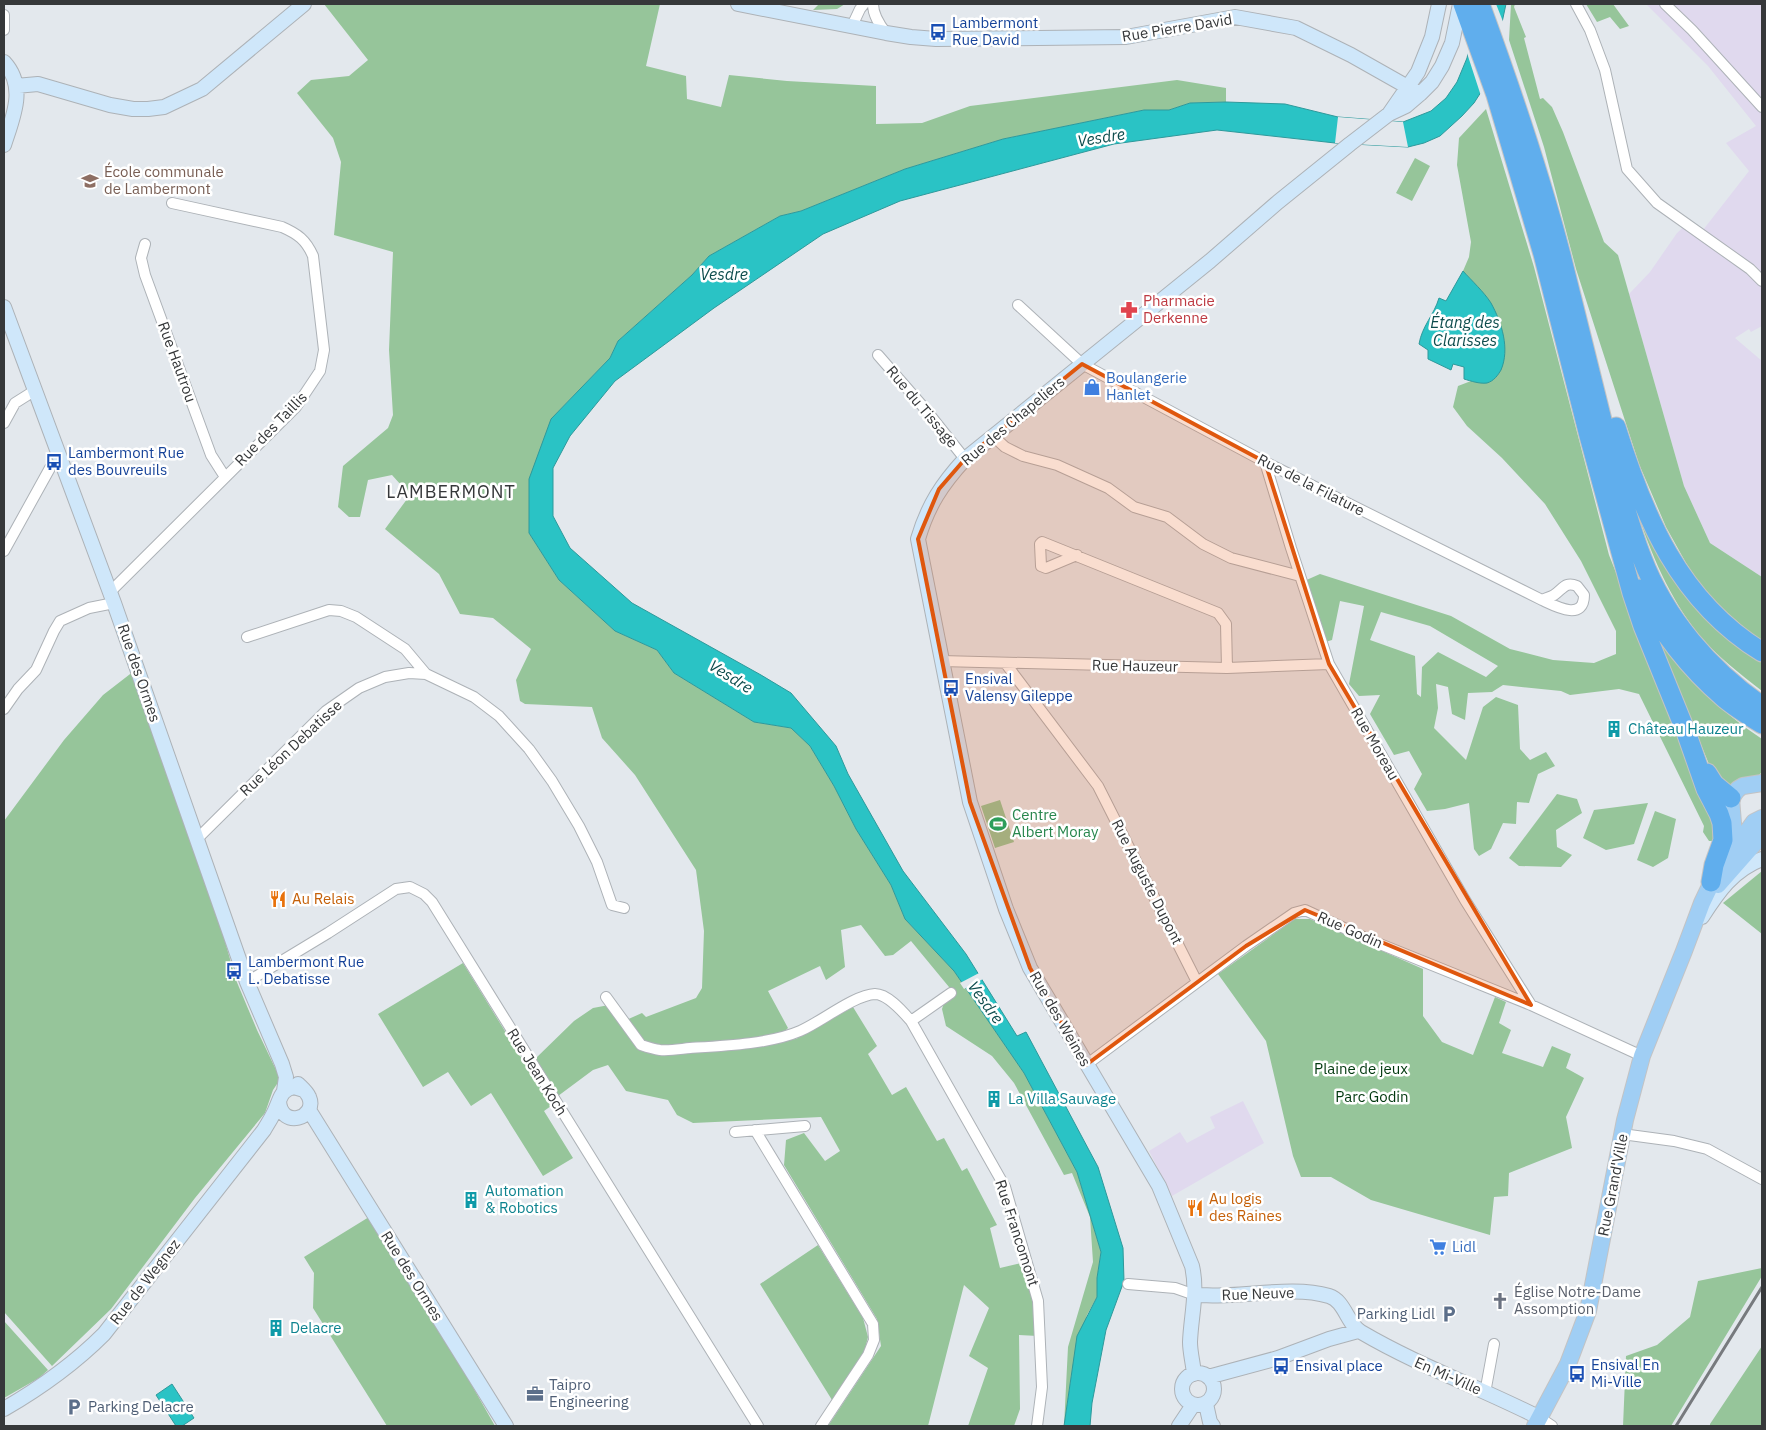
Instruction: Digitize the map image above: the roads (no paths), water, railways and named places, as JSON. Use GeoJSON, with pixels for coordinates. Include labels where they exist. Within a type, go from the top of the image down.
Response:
{"type":"FeatureCollection","features":[{"type":"Feature","properties":{"kind":"highway"},"geometry":{"type":"LineString","coordinates":[[1462,4],[1496,95],[1522,154],[1560,252],[1629,522],[1645,566],[1670,611],[1695,646],[1751,705],[1762,724]]}},
{"type":"Feature","properties":{"kind":"highway"},"geometry":{"type":"LineString","coordinates":[[1480,4],[1507,79],[1543,254],[1589,436],[1643,626],[1686,732],[1706,789],[1722,824],[1723,840],[1714,865],[1715,883]]}},
{"type":"Feature","properties":{"kind":"highway"},"geometry":{"type":"LineString","coordinates":[[1576,313],[1635,483],[1668,556],[1688,585],[1713,615],[1762,652]]}},
{"type":"Feature","properties":{"kind":"highway"},"geometry":{"type":"LineString","coordinates":[[1623,557],[1643,597],[1684,657],[1725,699],[1751,705]]}},
{"type":"Feature","properties":{"kind":"highway"},"geometry":{"type":"LineString","coordinates":[[1686,732],[1709,777],[1732,806]]}},
{"type":"Feature","properties":{"kind":"main road"},"geometry":{"type":"LineString","coordinates":[[1732,806],[1738,789],[1749,784],[1760,786]]}},
{"type":"Feature","properties":{"kind":"main road","name":"Rue Grand'Ville"},"geometry":{"type":"LineString","coordinates":[[1732,806],[1740,820],[1760,825]]}},
{"type":"Feature","properties":{"kind":"main road","name":"Rue Grand'Ville"},"geometry":{"type":"LineString","coordinates":[[1684,951],[1702,917],[1734,836],[1732,806]]}},
{"type":"Feature","properties":{"kind":"main road","name":"Rue Grand'Ville"},"geometry":{"type":"LineString","coordinates":[[1542,1423],[1588,1312],[1622,1134],[1642,1056],[1684,951],[1715,883],[1741,840],[1760,825]]}},
{"type":"Feature","properties":{"kind":"street"},"geometry":{"type":"LineString","coordinates":[[16,86],[38,84],[110,105],[133,109],[148,110],[164,107],[202,89],[304,4]]}},
{"type":"Feature","properties":{"kind":"street","name":"Rue Pierre David"},"geometry":{"type":"LineString","coordinates":[[738,4],[886,33],[936,39],[1126,37],[1235,18],[1296,28],[1420,94]]}},
{"type":"Feature","properties":{"kind":"street"},"geometry":{"type":"LineString","coordinates":[[852,26],[864,4]]}},
{"type":"Feature","properties":{"kind":"street"},"geometry":{"type":"LineString","coordinates":[[873,4],[877,21],[886,33]]}},
{"type":"Feature","properties":{"kind":"street"},"geometry":{"type":"LineString","coordinates":[[1385,117],[1418,72],[1428,50],[1439,4]]}},
{"type":"Feature","properties":{"kind":"street"},"geometry":{"type":"LineString","coordinates":[[1385,117],[1406,106],[1432,82],[1442,66],[1452,43],[1462,4]]}},
{"type":"Feature","properties":{"kind":"street"},"geometry":{"type":"LineString","coordinates":[[1576,4],[1590,30],[1605,70],[1627,169],[1657,204],[1750,269],[1762,281]]}},
{"type":"Feature","properties":{"kind":"street"},"geometry":{"type":"LineString","coordinates":[[1665,4],[1692,30],[1762,107]]}},
{"type":"Feature","properties":{"kind":"street"},"geometry":{"type":"LineString","coordinates":[[4,15],[4,30]]}},
{"type":"Feature","properties":{"kind":"street"},"geometry":{"type":"LineString","coordinates":[[4,62],[16,86],[16,108],[4,145]]}},
{"type":"Feature","properties":{"kind":"street","name":"Rue des Chapeliers"},"geometry":{"type":"LineString","coordinates":[[1010,919],[970,802],[918,538],[923,523],[939,489],[965,459],[1210,261],[1319,168],[1385,117]]}},
{"type":"Feature","properties":{"kind":"street","name":"Rue des Taillis"},"geometry":{"type":"LineString","coordinates":[[112,597],[225,477],[296,407],[320,371],[324,350],[313,256],[307,242],[296,232],[282,227],[172,203]]}},
{"type":"Feature","properties":{"kind":"street","name":"Rue Hautrou"},"geometry":{"type":"LineString","coordinates":[[145,244],[141,258],[145,275],[212,454],[225,477]]}},
{"type":"Feature","properties":{"kind":"street","name":"Rue de la Filature"},"geometry":{"type":"LineString","coordinates":[[1018,305],[1082,364],[1265,462],[1542,600]]}},
{"type":"Feature","properties":{"kind":"street","name":"Rue des Ormes"},"geometry":{"type":"LineString","coordinates":[[4,307],[112,597],[247,982],[286,1077],[281,1096]]}},
{"type":"Feature","properties":{"kind":"street","name":"Rue du Tissage"},"geometry":{"type":"LineString","coordinates":[[878,355],[926,410],[965,459]]}},
{"type":"Feature","properties":{"kind":"street"},"geometry":{"type":"LineString","coordinates":[[4,423],[15,403],[34,391]]}},
{"type":"Feature","properties":{"kind":"street"},"geometry":{"type":"LineString","coordinates":[[993,436],[1005,447],[1023,456],[1057,465],[1108,488],[1134,507],[1167,517],[1203,544],[1231,558],[1300,576]]}},
{"type":"Feature","properties":{"kind":"street","name":"Rue Moreau"},"geometry":{"type":"LineString","coordinates":[[1265,462],[1329,664],[1465,900],[1531,1005]]}},
{"type":"Feature","properties":{"kind":"street"},"geometry":{"type":"LineString","coordinates":[[4,551],[50,468]]}},
{"type":"Feature","properties":{"kind":"street"},"geometry":{"type":"LineString","coordinates":[[1077,555],[1218,613],[1226,624],[1227,668]]}},
{"type":"Feature","properties":{"kind":"street"},"geometry":{"type":"LineString","coordinates":[[4,709],[36,670],[60,621],[112,597]]}},
{"type":"Feature","properties":{"kind":"street","name":"Rue Léon Debatisse"},"geometry":{"type":"LineString","coordinates":[[247,637],[329,610],[341,610],[356,617],[405,649],[426,674]]}},
{"type":"Feature","properties":{"kind":"street","name":"Rue Hauzeur"},"geometry":{"type":"LineString","coordinates":[[941,661],[1227,668],[1329,664]]}},
{"type":"Feature","properties":{"kind":"street","name":"Rue Auguste Dupont"},"geometry":{"type":"LineString","coordinates":[[1006,664],[1098,786],[1197,982]]}},
{"type":"Feature","properties":{"kind":"street","name":"Rue Léon Debatisse"},"geometry":{"type":"LineString","coordinates":[[197,839],[326,711],[359,688],[385,677],[409,673],[426,674],[474,697],[499,716],[529,749],[552,781],[579,826],[597,862],[612,905],[624,908]]}},
{"type":"Feature","properties":{"kind":"street"},"geometry":{"type":"LineString","coordinates":[[1702,917],[1727,880],[1740,870],[1762,859]]}},
{"type":"Feature","properties":{"kind":"street","name":"Rue Jean Koch"},"geometry":{"type":"LineString","coordinates":[[247,982],[396,889],[410,888],[424,894],[432,902],[758,1426]]}},
{"type":"Feature","properties":{"kind":"street","name":"Rue Godin"},"geometry":{"type":"LineString","coordinates":[[1086,1065],[1197,982],[1294,914],[1305,910],[1370,940],[1531,1005],[1642,1056]]}},
{"type":"Feature","properties":{"kind":"street","name":"Rue des Weines"},"geometry":{"type":"LineString","coordinates":[[1010,919],[1037,982],[1159,1186],[1192,1266],[1196,1296],[1190,1342],[1194,1374]]}},
{"type":"Feature","properties":{"kind":"street"},"geometry":{"type":"LineString","coordinates":[[911,1021],[951,993]]}},
{"type":"Feature","properties":{"kind":"street","name":"Rue Francomont"},"geometry":{"type":"LineString","coordinates":[[606,998],[641,1046],[660,1050],[705,1047],[781,1037],[799,1032],[849,1004],[874,994],[888,1000],[911,1021],[1005,1187],[1038,1301],[1042,1387],[1037,1426]]}},
{"type":"Feature","properties":{"kind":"street","name":"Rue des Ormes"},"geometry":{"type":"LineString","coordinates":[[272,1039],[299,1085],[304,1090]]}},
{"type":"Feature","properties":{"kind":"street"},"geometry":{"type":"LineString","coordinates":[[292,1118],[303,1116],[309,1110],[310,1099],[304,1090],[294,1087],[281,1096],[281,1112],[292,1118],[318,1127]]}},
{"type":"Feature","properties":{"kind":"street","name":"Rue de Wegnez"},"geometry":{"type":"LineString","coordinates":[[4,1409],[55,1378],[86,1353],[104,1334],[264,1130],[281,1096]]}},
{"type":"Feature","properties":{"kind":"street","name":"Rue des Ormes"},"geometry":{"type":"LineString","coordinates":[[309,1110],[506,1426]]}},
{"type":"Feature","properties":{"kind":"street","name":"Rue de Wegnez"},"geometry":{"type":"LineString","coordinates":[[264,1130],[292,1118]]}},
{"type":"Feature","properties":{"kind":"street"},"geometry":{"type":"LineString","coordinates":[[735,1132],[804,1126]]}},
{"type":"Feature","properties":{"kind":"street"},"geometry":{"type":"LineString","coordinates":[[755,1130],[873,1324],[874,1340],[868,1355],[820,1426]]}},
{"type":"Feature","properties":{"kind":"street"},"geometry":{"type":"LineString","coordinates":[[1622,1134],[1674,1141],[1707,1149],[1762,1180]]}},
{"type":"Feature","properties":{"kind":"street"},"geometry":{"type":"LineString","coordinates":[[1128,1284],[1175,1288],[1196,1296]]}},
{"type":"Feature","properties":{"kind":"street","name":"Rue Neuve"},"geometry":{"type":"LineString","coordinates":[[1196,1296],[1268,1292],[1320,1294]]}},
{"type":"Feature","properties":{"kind":"street","name":"En Mi-Ville"},"geometry":{"type":"LineString","coordinates":[[1320,1294],[1331,1296],[1336,1300],[1358,1331],[1415,1362],[1485,1393],[1542,1423]]}},
{"type":"Feature","properties":{"kind":"street"},"geometry":{"type":"LineString","coordinates":[[1208,1377],[1278,1358],[1329,1338],[1358,1331]]}},
{"type":"Feature","properties":{"kind":"street"},"geometry":{"type":"LineString","coordinates":[[1485,1393],[1494,1344]]}},
{"type":"Feature","properties":{"kind":"street"},"geometry":{"type":"LineString","coordinates":[[1179,1426],[1200,1404],[1211,1400],[1214,1388],[1208,1377],[1199,1373],[1185,1379],[1182,1389],[1184,1399],[1200,1404],[1213,1426]]}},
{"type":"Feature","properties":{"kind":"water","name":"Vesdre"},"geometry":{"type":"Polygon","coordinates":[[[1479,4],[1506,4],[1490,78],[1474,103],[1440,136],[1408,147],[1335,143],[1217,130],[1114,144],[900,201],[823,234],[714,308],[615,381],[570,436],[553,468],[553,516],[570,548],[632,603],[791,693],[836,746],[848,774],[903,871],[966,954],[1017,1036],[1026,1032],[1098,1167],[1123,1248],[1124,1281],[1106,1330],[1092,1403],[1090,1426],[1064,1426],[1077,1336],[1097,1297],[1097,1278],[1101,1252],[1077,1172],[1024,1073],[954,971],[905,919],[891,885],[856,829],[834,786],[810,746],[791,728],[754,722],[674,673],[657,650],[615,631],[559,580],[529,533],[529,479],[551,419],[610,358],[618,341],[692,275],[709,256],[780,216],[801,211],[905,169],[1003,139],[1144,110],[1169,110],[1190,103],[1285,104],[1338,117],[1403,122],[1431,111],[1446,98],[1457,82],[1467,58],[1479,4]]]}},
{"type":"Feature","properties":{"kind":"water","name":"Étang des Clarisses"},"geometry":{"type":"Polygon","coordinates":[[[1463,271],[1491,303],[1501,327],[1505,345],[1504,362],[1501,370],[1494,379],[1487,383],[1478,383],[1464,379],[1464,367],[1453,364],[1451,370],[1428,359],[1428,350],[1419,344],[1439,298],[1446,301],[1463,271]]]}},
{"type":"Feature","properties":{"kind":"water"},"geometry":{"type":"Polygon","coordinates":[[[172,1384],[194,1418],[182,1426],[176,1426],[156,1395],[172,1384]]]}},
{"type":"Feature","properties":{"kind":"railway"},"geometry":{"type":"LineString","coordinates":[[1676,1426],[1762,1287]]}},
{"type":"Feature","properties":{"kind":"place","name":"Lambermont Rue David"},"geometry":{"type":"Point","coordinates":[938,32]}},
{"type":"Feature","properties":{"kind":"place","name":"École communale de Lambermont"},"geometry":{"type":"Point","coordinates":[90,181]}},
{"type":"Feature","properties":{"kind":"place","name":"Pharmacie Derkenne"},"geometry":{"type":"Point","coordinates":[1129,310]}},
{"type":"Feature","properties":{"kind":"place","name":"Boulangerie Hanlet"},"geometry":{"type":"Point","coordinates":[1092,387]}},
{"type":"Feature","properties":{"kind":"place","name":"Lambermont Rue des Bouvreuils"},"geometry":{"type":"Point","coordinates":[54,462]}},
{"type":"Feature","properties":{"kind":"place","name":"Ensival Valensy Gileppe"},"geometry":{"type":"Point","coordinates":[951,688]}},
{"type":"Feature","properties":{"kind":"place","name":"Château Hauzeur"},"geometry":{"type":"Point","coordinates":[1614,729]}},
{"type":"Feature","properties":{"kind":"place","name":"Centre Albert Moray"},"geometry":{"type":"Point","coordinates":[998,824]}},
{"type":"Feature","properties":{"kind":"place","name":"Au Relais"},"geometry":{"type":"Point","coordinates":[278,899]}},
{"type":"Feature","properties":{"kind":"place","name":"Lambermont Rue L. Debatisse"},"geometry":{"type":"Point","coordinates":[234,971]}},
{"type":"Feature","properties":{"kind":"place","name":"La Villa Sauvage"},"geometry":{"type":"Point","coordinates":[994,1099]}},
{"type":"Feature","properties":{"kind":"place","name":"Automation & Robotics"},"geometry":{"type":"Point","coordinates":[471,1200]}},
{"type":"Feature","properties":{"kind":"place","name":"Au logis des Raines"},"geometry":{"type":"Point","coordinates":[1195,1208]}},
{"type":"Feature","properties":{"kind":"place","name":"Lidl"},"geometry":{"type":"Point","coordinates":[1438,1247]}},
{"type":"Feature","properties":{"kind":"place","name":"Église Notre-Dame Assomption"},"geometry":{"type":"Point","coordinates":[1500,1301]}},
{"type":"Feature","properties":{"kind":"place","name":"Parking Lidl"},"geometry":{"type":"Point","coordinates":[1449,1314]}},
{"type":"Feature","properties":{"kind":"place","name":"Delacre"},"geometry":{"type":"Point","coordinates":[276,1328]}},
{"type":"Feature","properties":{"kind":"place","name":"Ensival place"},"geometry":{"type":"Point","coordinates":[1281,1366]}},
{"type":"Feature","properties":{"kind":"place","name":"Ensival En Mi-Ville"},"geometry":{"type":"Point","coordinates":[1577,1374]}},
{"type":"Feature","properties":{"kind":"place","name":"Taipro Engineering"},"geometry":{"type":"Point","coordinates":[535,1394]}},
{"type":"Feature","properties":{"kind":"place","name":"Parking Delacre"},"geometry":{"type":"Point","coordinates":[74,1407]}},
{"type":"Feature","properties":{"kind":"district","name":"LAMBERMONT"},"geometry":{"type":"Point","coordinates":[451,492]}},
{"type":"Feature","properties":{"kind":"park label","name":"Plaine de jeux"},"geometry":{"type":"Point","coordinates":[1361,1069]}},
{"type":"Feature","properties":{"kind":"park label","name":"Parc Godin"},"geometry":{"type":"Point","coordinates":[1372,1097]}}]}
